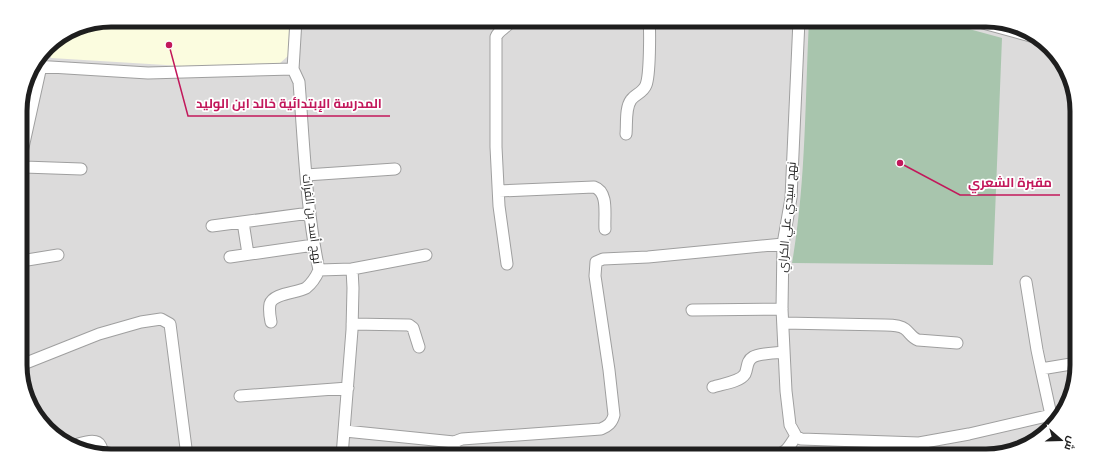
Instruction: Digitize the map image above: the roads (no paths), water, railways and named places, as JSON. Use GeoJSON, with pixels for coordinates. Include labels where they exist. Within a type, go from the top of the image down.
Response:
{"type":"FeatureCollection","features":[{"type":"Feature","properties":{"kind":"street","name":"نهج أسد بن الفرات"},"geometry":{"type":"LineString","coordinates":[[296,27],[293,69],[299,82],[306,174],[318,270],[352,269],[426,255]]}},
{"type":"Feature","properties":{"kind":"street"},"geometry":{"type":"LineString","coordinates":[[506,27],[498,32],[496,37],[496,147],[506,264]]}},
{"type":"Feature","properties":{"kind":"street"},"geometry":{"type":"LineString","coordinates":[[626,134],[628,106],[631,100],[642,92],[647,83],[650,27]]}},
{"type":"Feature","properties":{"kind":"street","name":"نهج سيدي علي الكراي"},"geometry":{"type":"LineString","coordinates":[[796,436],[790,424],[786,391],[782,309],[783,244],[791,198],[799,27]]}},
{"type":"Feature","properties":{"kind":"street"},"geometry":{"type":"LineString","coordinates":[[40,66],[148,74],[293,69]]}},
{"type":"Feature","properties":{"kind":"street"},"geometry":{"type":"LineString","coordinates":[[27,123],[35,75]]}},
{"type":"Feature","properties":{"kind":"street"},"geometry":{"type":"LineString","coordinates":[[27,167],[81,169]]}},
{"type":"Feature","properties":{"kind":"street"},"geometry":{"type":"LineString","coordinates":[[306,174],[395,169]]}},
{"type":"Feature","properties":{"kind":"street"},"geometry":{"type":"LineString","coordinates":[[499,191],[594,187],[599,189],[603,194],[605,229]]}},
{"type":"Feature","properties":{"kind":"street"},"geometry":{"type":"LineString","coordinates":[[212,226],[310,213]]}},
{"type":"Feature","properties":{"kind":"street"},"geometry":{"type":"LineString","coordinates":[[243,222],[248,254]]}},
{"type":"Feature","properties":{"kind":"street"},"geometry":{"type":"LineString","coordinates":[[345,431],[454,442],[462,439],[601,429],[608,426],[612,422],[614,415],[595,276],[594,266],[596,262],[599,260],[648,257],[783,244]]}},
{"type":"Feature","properties":{"kind":"street"},"geometry":{"type":"LineString","coordinates":[[230,257],[314,245]]}},
{"type":"Feature","properties":{"kind":"street"},"geometry":{"type":"LineString","coordinates":[[27,260],[58,255]]}},
{"type":"Feature","properties":{"kind":"street"},"geometry":{"type":"LineString","coordinates":[[343,449],[352,324],[352,269]]}},
{"type":"Feature","properties":{"kind":"street"},"geometry":{"type":"LineString","coordinates":[[271,322],[270,304],[272,300],[307,287],[316,276],[318,270]]}},
{"type":"Feature","properties":{"kind":"street"},"geometry":{"type":"LineString","coordinates":[[787,449],[796,436],[801,439],[919,443],[1051,418],[1037,350],[1026,282]]}},
{"type":"Feature","properties":{"kind":"street"},"geometry":{"type":"LineString","coordinates":[[692,310],[782,309]]}},
{"type":"Feature","properties":{"kind":"street"},"geometry":{"type":"LineString","coordinates":[[27,363],[98,334],[141,322],[161,319],[170,324],[186,449]]}},
{"type":"Feature","properties":{"kind":"street"},"geometry":{"type":"LineString","coordinates":[[783,323],[899,326],[918,340],[957,343]]}},
{"type":"Feature","properties":{"kind":"street"},"geometry":{"type":"LineString","coordinates":[[352,324],[409,325],[413,328],[419,347]]}},
{"type":"Feature","properties":{"kind":"street"},"geometry":{"type":"LineString","coordinates":[[713,387],[737,380],[742,377],[746,372],[750,359],[754,356],[784,352]]}},
{"type":"Feature","properties":{"kind":"street"},"geometry":{"type":"LineString","coordinates":[[1042,369],[1070,364]]}},
{"type":"Feature","properties":{"kind":"street"},"geometry":{"type":"LineString","coordinates":[[240,396],[348,388]]}},
{"type":"Feature","properties":{"kind":"street"},"geometry":{"type":"LineString","coordinates":[[81,444],[92,441],[97,442],[101,448]]}},
{"type":"Feature","properties":{"kind":"street"},"geometry":{"type":"LineString","coordinates":[[454,442],[455,449]]}},
{"type":"Feature","properties":{"kind":"street"},"geometry":{"type":"LineString","coordinates":[[919,443],[919,449]]}},
{"type":"Feature","properties":{"kind":"place","name":"المدرسة الإبتدائية خالد ابن الوليد"},"geometry":{"type":"Point","coordinates":[169,45]}},
{"type":"Feature","properties":{"kind":"place","name":"مقبرة الشعري"},"geometry":{"type":"Point","coordinates":[900,163]}}]}
